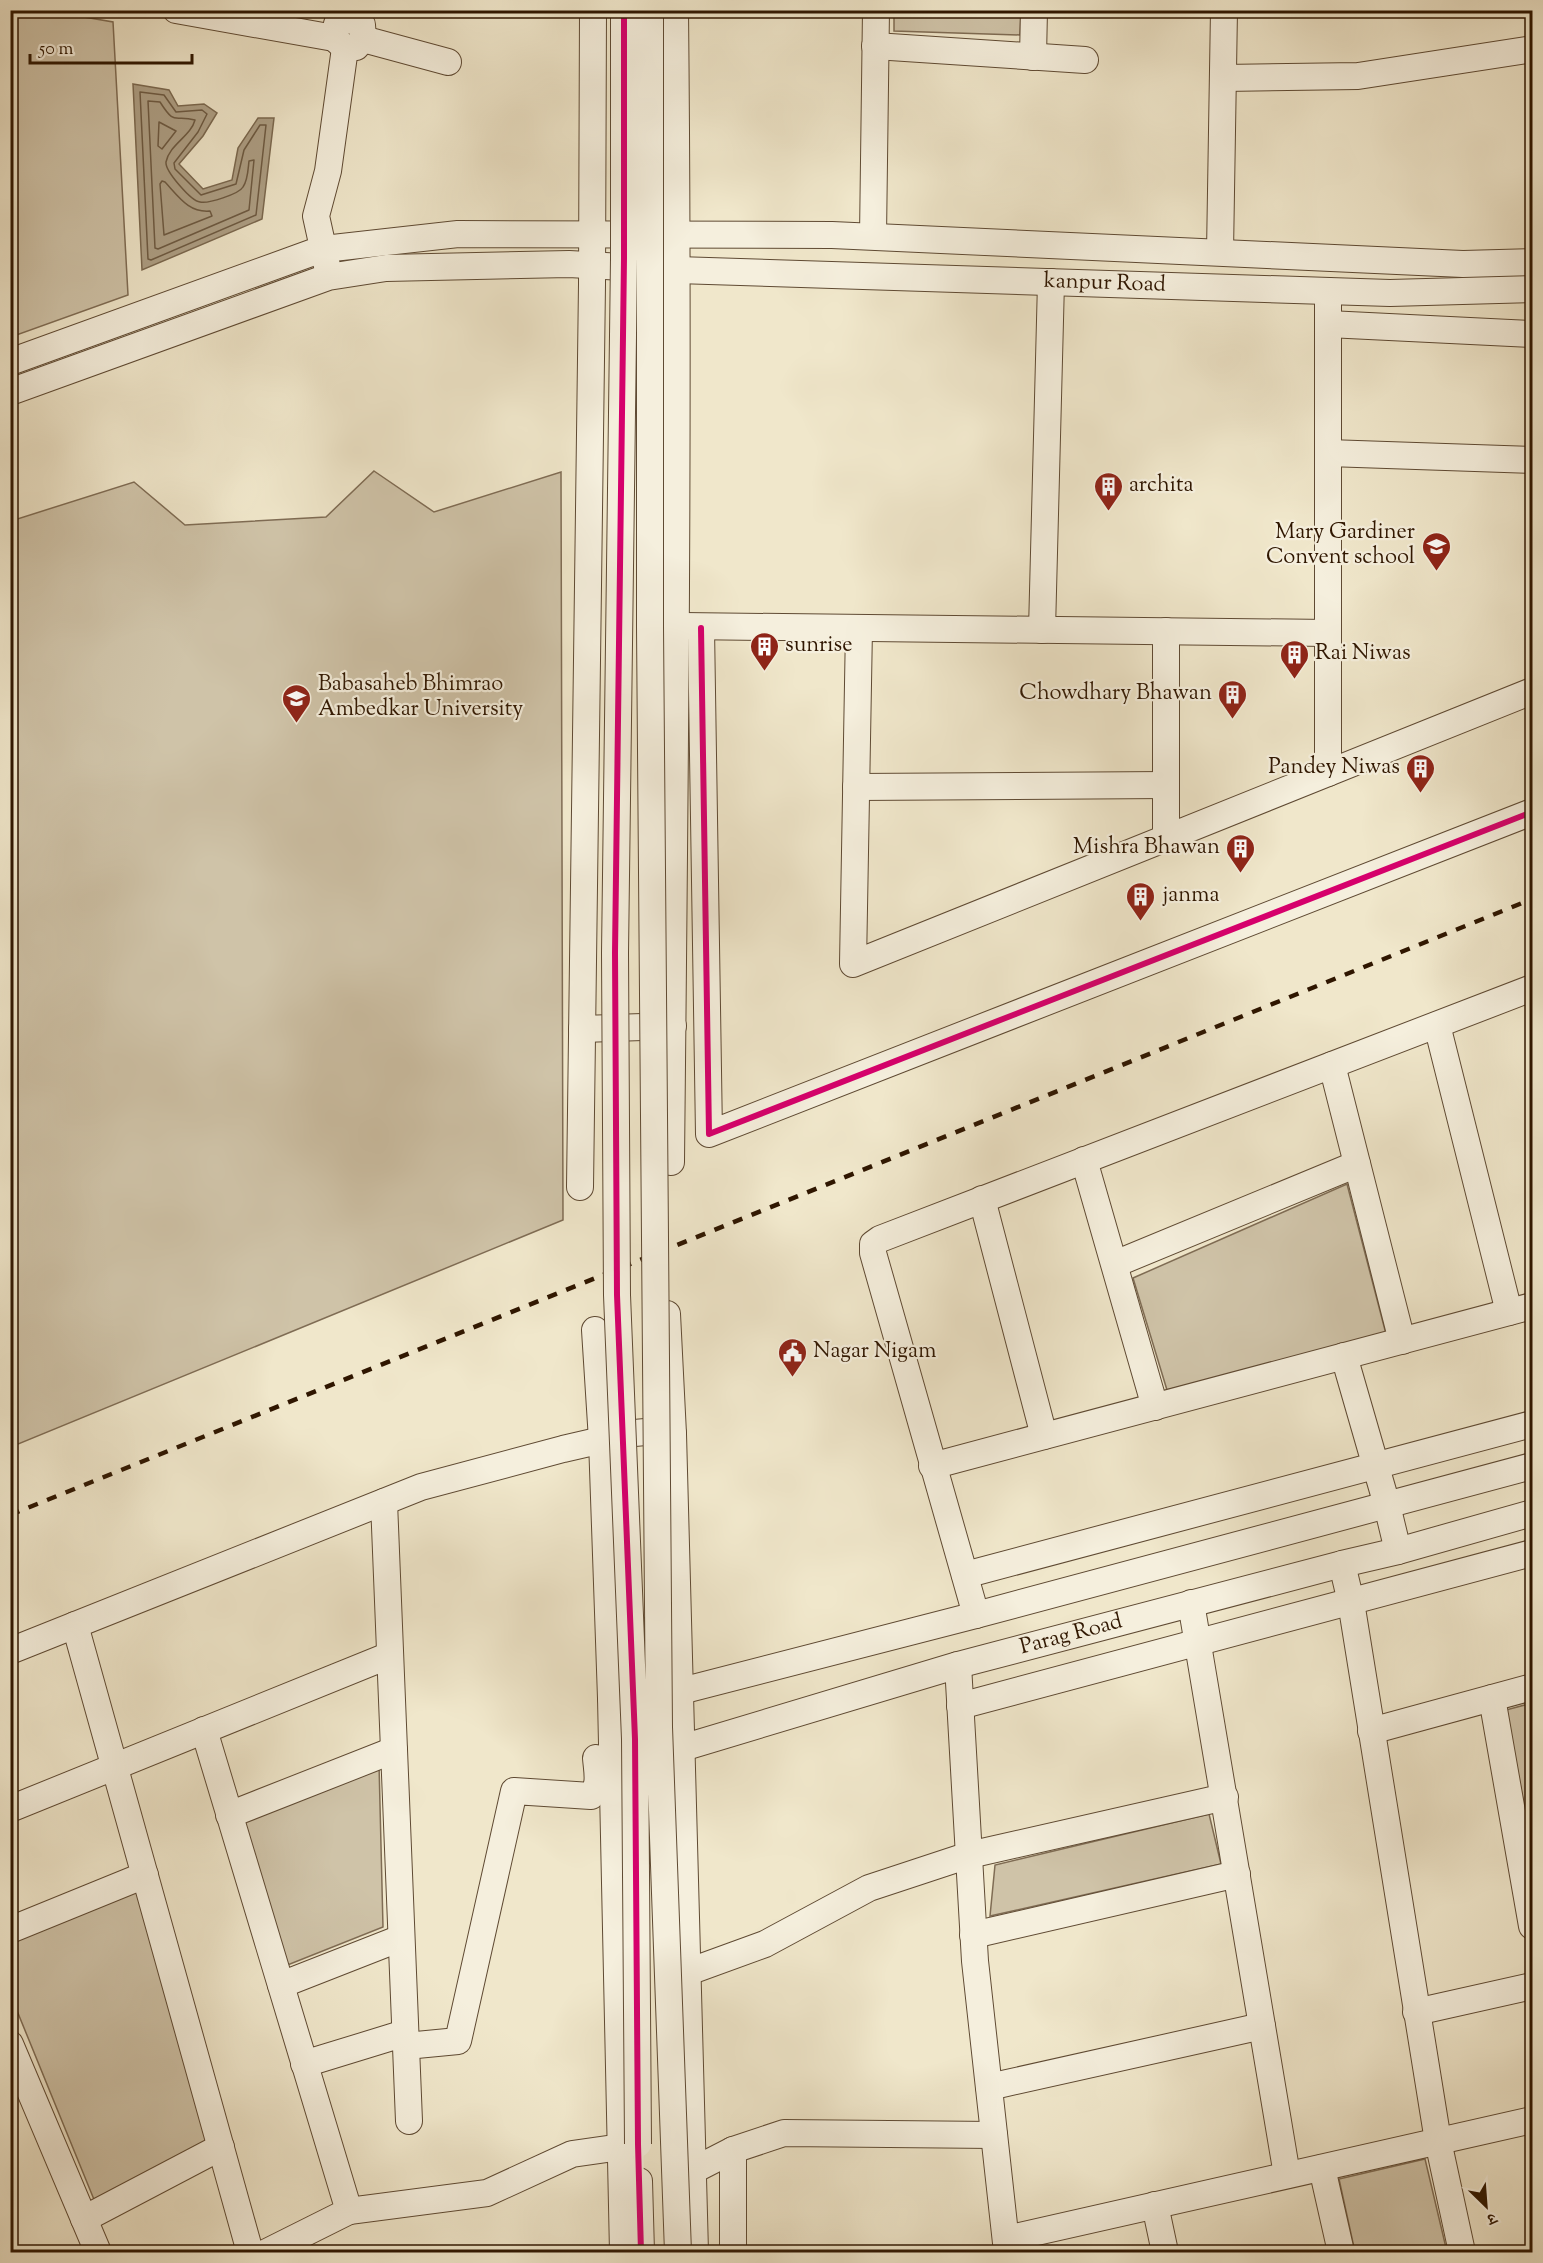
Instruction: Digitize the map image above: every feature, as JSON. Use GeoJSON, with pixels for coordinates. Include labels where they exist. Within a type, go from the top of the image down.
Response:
{"type":"FeatureCollection","features":[{"type":"Feature","properties":{"kind":"street"},"geometry":{"type":"LineString","coordinates":[[176,10],[448,62]]}},
{"type":"Feature","properties":{"kind":"street"},"geometry":{"type":"LineString","coordinates":[[580,1187],[592,266],[593,10]]}},
{"type":"Feature","properties":{"kind":"street"},"geometry":{"type":"LineString","coordinates":[[624,10],[624,258],[615,953],[617,1295],[635,1739],[641,2253]]}},
{"type":"Feature","properties":{"kind":"street"},"geometry":{"type":"LineString","coordinates":[[650,10],[650,627],[659,1728],[678,2253]]}},
{"type":"Feature","properties":{"kind":"street"},"geometry":{"type":"LineString","coordinates":[[675,10],[677,270],[709,1134],[1533,812]]}},
{"type":"Feature","properties":{"kind":"street"},"geometry":{"type":"LineString","coordinates":[[873,236],[876,10]]}},
{"type":"Feature","properties":{"kind":"street"},"geometry":{"type":"LineString","coordinates":[[1033,57],[1034,10]]}},
{"type":"Feature","properties":{"kind":"street"},"geometry":{"type":"LineString","coordinates":[[1220,252],[1224,10]]}},
{"type":"Feature","properties":{"kind":"street"},"geometry":{"type":"LineString","coordinates":[[328,277],[316,216],[327,171],[348,42]]}},
{"type":"Feature","properties":{"kind":"street"},"geometry":{"type":"LineString","coordinates":[[875,46],[1085,60]]}},
{"type":"Feature","properties":{"kind":"street"},"geometry":{"type":"LineString","coordinates":[[1223,78],[1358,76],[1526,50]]}},
{"type":"Feature","properties":{"kind":"street"},"geometry":{"type":"LineString","coordinates":[[10,362],[324,249],[458,234],[873,236],[1463,264],[1533,262]]}},
{"type":"Feature","properties":{"kind":"street"},"geometry":{"type":"LineString","coordinates":[[1247,254],[1247,289]]}},
{"type":"Feature","properties":{"kind":"street","name":"kanpur Road"},"geometry":{"type":"LineString","coordinates":[[10,392],[328,277],[386,268],[569,264],[677,270],[1390,293],[1533,289]]}},
{"type":"Feature","properties":{"kind":"street"},"geometry":{"type":"LineString","coordinates":[[1042,630],[1051,282]]}},
{"type":"Feature","properties":{"kind":"street"},"geometry":{"type":"LineString","coordinates":[[1328,291],[1328,773]]}},
{"type":"Feature","properties":{"kind":"street"},"geometry":{"type":"LineString","coordinates":[[1328,324],[1533,334]]}},
{"type":"Feature","properties":{"kind":"street"},"geometry":{"type":"LineString","coordinates":[[41,351],[51,378]]}},
{"type":"Feature","properties":{"kind":"street"},"geometry":{"type":"LineString","coordinates":[[1328,453],[1533,460]]}},
{"type":"Feature","properties":{"kind":"street"},"geometry":{"type":"LineString","coordinates":[[689,627],[1328,633]]}},
{"type":"Feature","properties":{"kind":"street"},"geometry":{"type":"LineString","coordinates":[[671,1162],[672,1026],[689,627]]}},
{"type":"Feature","properties":{"kind":"street"},"geometry":{"type":"LineString","coordinates":[[859,628],[853,964],[1533,690]]}},
{"type":"Feature","properties":{"kind":"street"},"geometry":{"type":"LineString","coordinates":[[1166,631],[1166,838]]}},
{"type":"Feature","properties":{"kind":"street"},"geometry":{"type":"LineString","coordinates":[[856,787],[1166,785]]}},
{"type":"Feature","properties":{"kind":"street"},"geometry":{"type":"LineString","coordinates":[[1533,988],[982,1199],[880,1239],[873,1244],[873,1253],[932,1466],[971,1597],[1459,1466],[1533,1424]]}},
{"type":"Feature","properties":{"kind":"street"},"geometry":{"type":"LineString","coordinates":[[932,1466],[1521,1309],[1437,1025]]}},
{"type":"Feature","properties":{"kind":"street"},"geometry":{"type":"LineString","coordinates":[[582,1029],[672,1026]]}},
{"type":"Feature","properties":{"kind":"street"},"geometry":{"type":"LineString","coordinates":[[1332,1065],[1402,1341]]}},
{"type":"Feature","properties":{"kind":"street"},"geometry":{"type":"LineString","coordinates":[[1084,1160],[1155,1407]]}},
{"type":"Feature","properties":{"kind":"street"},"geometry":{"type":"LineString","coordinates":[[1114,1264],[1357,1164]]}},
{"type":"Feature","properties":{"kind":"street"},"geometry":{"type":"LineString","coordinates":[[982,1199],[1044,1436]]}},
{"type":"Feature","properties":{"kind":"street"},"geometry":{"type":"LineString","coordinates":[[667,1314],[681,1691],[695,2253]]}},
{"type":"Feature","properties":{"kind":"street"},"geometry":{"type":"LineString","coordinates":[[304,2064],[405,2039],[458,2041],[514,1791],[591,1796],[596,1791],[595,1330]]}},
{"type":"Feature","properties":{"kind":"street"},"geometry":{"type":"LineString","coordinates":[[1344,1356],[1398,1551]]}},
{"type":"Feature","properties":{"kind":"street"},"geometry":{"type":"LineString","coordinates":[[10,1651],[421,1487],[612,1435],[668,1430],[673,1434]]}},
{"type":"Feature","properties":{"kind":"street"},"geometry":{"type":"LineString","coordinates":[[595,1441],[611,1698],[623,2253]]}},
{"type":"Feature","properties":{"kind":"street","name":"Parag Road"},"geometry":{"type":"LineString","coordinates":[[611,1698],[681,1691],[971,1597],[1459,1466],[1533,1466]]}},
{"type":"Feature","properties":{"kind":"street"},"geometry":{"type":"LineString","coordinates":[[384,1502],[408,2121]]}},
{"type":"Feature","properties":{"kind":"street","name":"Parag Road"},"geometry":{"type":"LineString","coordinates":[[612,1763],[682,1748],[958,1665],[1398,1551],[1533,1513]]}},
{"type":"Feature","properties":{"kind":"street"},"geometry":{"type":"LineString","coordinates":[[960,1706],[1533,1553]]}},
{"type":"Feature","properties":{"kind":"street"},"geometry":{"type":"LineString","coordinates":[[1342,1564],[1351,1602],[1438,2141],[1462,2253]]}},
{"type":"Feature","properties":{"kind":"street"},"geometry":{"type":"LineString","coordinates":[[1191,1603],[1287,2175]]}},
{"type":"Feature","properties":{"kind":"street"},"geometry":{"type":"LineString","coordinates":[[75,1625],[250,2253]]}},
{"type":"Feature","properties":{"kind":"street"},"geometry":{"type":"LineString","coordinates":[[10,1809],[390,1655]]}},
{"type":"Feature","properties":{"kind":"street"},"geometry":{"type":"LineString","coordinates":[[958,1665],[973,1935],[1007,2246],[1155,2205],[1533,2120]]}},
{"type":"Feature","properties":{"kind":"street"},"geometry":{"type":"LineString","coordinates":[[1371,1731],[1533,1688]]}},
{"type":"Feature","properties":{"kind":"street"},"geometry":{"type":"LineString","coordinates":[[1492,1698],[1533,1926]]}},
{"type":"Feature","properties":{"kind":"street"},"geometry":{"type":"LineString","coordinates":[[204,1730],[349,2211]]}},
{"type":"Feature","properties":{"kind":"street"},"geometry":{"type":"LineString","coordinates":[[230,1815],[394,1750]]}},
{"type":"Feature","properties":{"kind":"street"},"geometry":{"type":"LineString","coordinates":[[688,1972],[765,1944],[869,1888],[969,1855],[1225,1797]]}},
{"type":"Feature","properties":{"kind":"street"},"geometry":{"type":"LineString","coordinates":[[973,1935],[1237,1874]]}},
{"type":"Feature","properties":{"kind":"street"},"geometry":{"type":"LineString","coordinates":[[10,1930],[145,1875]]}},
{"type":"Feature","properties":{"kind":"street"},"geometry":{"type":"LineString","coordinates":[[280,1985],[401,1938]]}},
{"type":"Feature","properties":{"kind":"street"},"geometry":{"type":"LineString","coordinates":[[1416,2012],[1533,1986]]}},
{"type":"Feature","properties":{"kind":"street"},"geometry":{"type":"LineString","coordinates":[[989,2087],[1262,2026]]}},
{"type":"Feature","properties":{"kind":"street"},"geometry":{"type":"LineString","coordinates":[[10,2044],[98,2253]]}},
{"type":"Feature","properties":{"kind":"street"},"geometry":{"type":"LineString","coordinates":[[693,2170],[733,2150],[784,2133],[994,2135]]}},
{"type":"Feature","properties":{"kind":"street"},"geometry":{"type":"LineString","coordinates":[[267,2253],[349,2211],[487,2193],[572,2154],[621,2146]]}},
{"type":"Feature","properties":{"kind":"street"},"geometry":{"type":"LineString","coordinates":[[84,2219],[220,2147]]}},
{"type":"Feature","properties":{"kind":"street"},"geometry":{"type":"LineString","coordinates":[[733,2150],[734,2253]]}},
{"type":"Feature","properties":{"kind":"street"},"geometry":{"type":"LineString","coordinates":[[1322,2168],[1341,2253]]}},
{"type":"Feature","properties":{"kind":"street"},"geometry":{"type":"LineString","coordinates":[[1155,2205],[1165,2253]]}},
{"type":"Feature","properties":{"kind":"shaded area"},"geometry":{"type":"Polygon","coordinates":[[[11,10],[49,11],[113,22],[128,295],[11,337],[11,10]]]}},
{"type":"Feature","properties":{"kind":"shaded area"},"geometry":{"type":"Polygon","coordinates":[[[894,11],[1021,11],[1020,35],[894,31],[894,11]]]}},
{"type":"Feature","properties":{"kind":"shaded area"},"geometry":{"type":"Polygon","coordinates":[[[374,471],[434,512],[561,472],[563,1220],[11,1447],[11,521],[134,482],[185,525],[326,517],[374,471]]]}},
{"type":"Feature","properties":{"kind":"shaded area"},"geometry":{"type":"Polygon","coordinates":[[[1347,1184],[1386,1334],[1167,1390],[1133,1278],[1347,1184]]]}},
{"type":"Feature","properties":{"kind":"shaded area"},"geometry":{"type":"Polygon","coordinates":[[[1532,1703],[1532,1847],[1506,1710],[1532,1703]]]}},
{"type":"Feature","properties":{"kind":"shaded area"},"geometry":{"type":"Polygon","coordinates":[[[379,1764],[383,1927],[285,1966],[243,1821],[379,1764]]]}},
{"type":"Feature","properties":{"kind":"shaded area"},"geometry":{"type":"Polygon","coordinates":[[[1209,1814],[1221,1864],[990,1916],[995,1865],[1209,1814]]]}},
{"type":"Feature","properties":{"kind":"shaded area"},"geometry":{"type":"Polygon","coordinates":[[[137,1879],[208,2142],[95,2202],[11,1996],[10,1932],[137,1879]]]}},
{"type":"Feature","properties":{"kind":"shaded area"},"geometry":{"type":"Polygon","coordinates":[[[1425,2159],[1447,2252],[1355,2252],[1339,2179],[1425,2159]]]}},
{"type":"Feature","properties":{"kind":"water"},"geometry":{"type":"Polygon","coordinates":[[[133,84],[169,90],[178,106],[204,104],[217,113],[203,136],[179,164],[203,189],[232,180],[238,148],[258,118],[274,118],[262,219],[142,270],[133,84]]]}},
{"type":"Feature","properties":{"kind":"railway"},"geometry":{"type":"LineString","coordinates":[[10,1515],[1532,899]]}},
{"type":"Feature","properties":{"kind":"cycle path"},"geometry":{"type":"LineString","coordinates":[[624,10],[624,258],[615,953],[617,1295],[635,1739],[641,2252]]}},
{"type":"Feature","properties":{"kind":"cycle path"},"geometry":{"type":"LineString","coordinates":[[701,628],[709,1134],[1532,812]]}},
{"type":"Feature","properties":{"kind":"place","name":"archita"},"geometry":{"type":"Point","coordinates":[1108,512]}},
{"type":"Feature","properties":{"kind":"place","name":"Mary Gardiner Convent school"},"geometry":{"type":"Point","coordinates":[1436,572]}},
{"type":"Feature","properties":{"kind":"place","name":"sunrise"},"geometry":{"type":"Point","coordinates":[764,672]}},
{"type":"Feature","properties":{"kind":"place","name":"Rai Niwas"},"geometry":{"type":"Point","coordinates":[1294,680]}},
{"type":"Feature","properties":{"kind":"place","name":"Chowdhary Bhawan"},"geometry":{"type":"Point","coordinates":[1233,720]}},
{"type":"Feature","properties":{"kind":"place","name":"Babasaheb Bhimrao Ambedkar University"},"geometry":{"type":"Point","coordinates":[297,724]}},
{"type":"Feature","properties":{"kind":"place","name":"Pandey Niwas"},"geometry":{"type":"Point","coordinates":[1421,794]}},
{"type":"Feature","properties":{"kind":"place","name":"Mishra Bhawan"},"geometry":{"type":"Point","coordinates":[1241,874]}},
{"type":"Feature","properties":{"kind":"place","name":"janma"},"geometry":{"type":"Point","coordinates":[1141,922]}},
{"type":"Feature","properties":{"kind":"place","name":"Nagar Nigam"},"geometry":{"type":"Point","coordinates":[792,1378]}}]}
